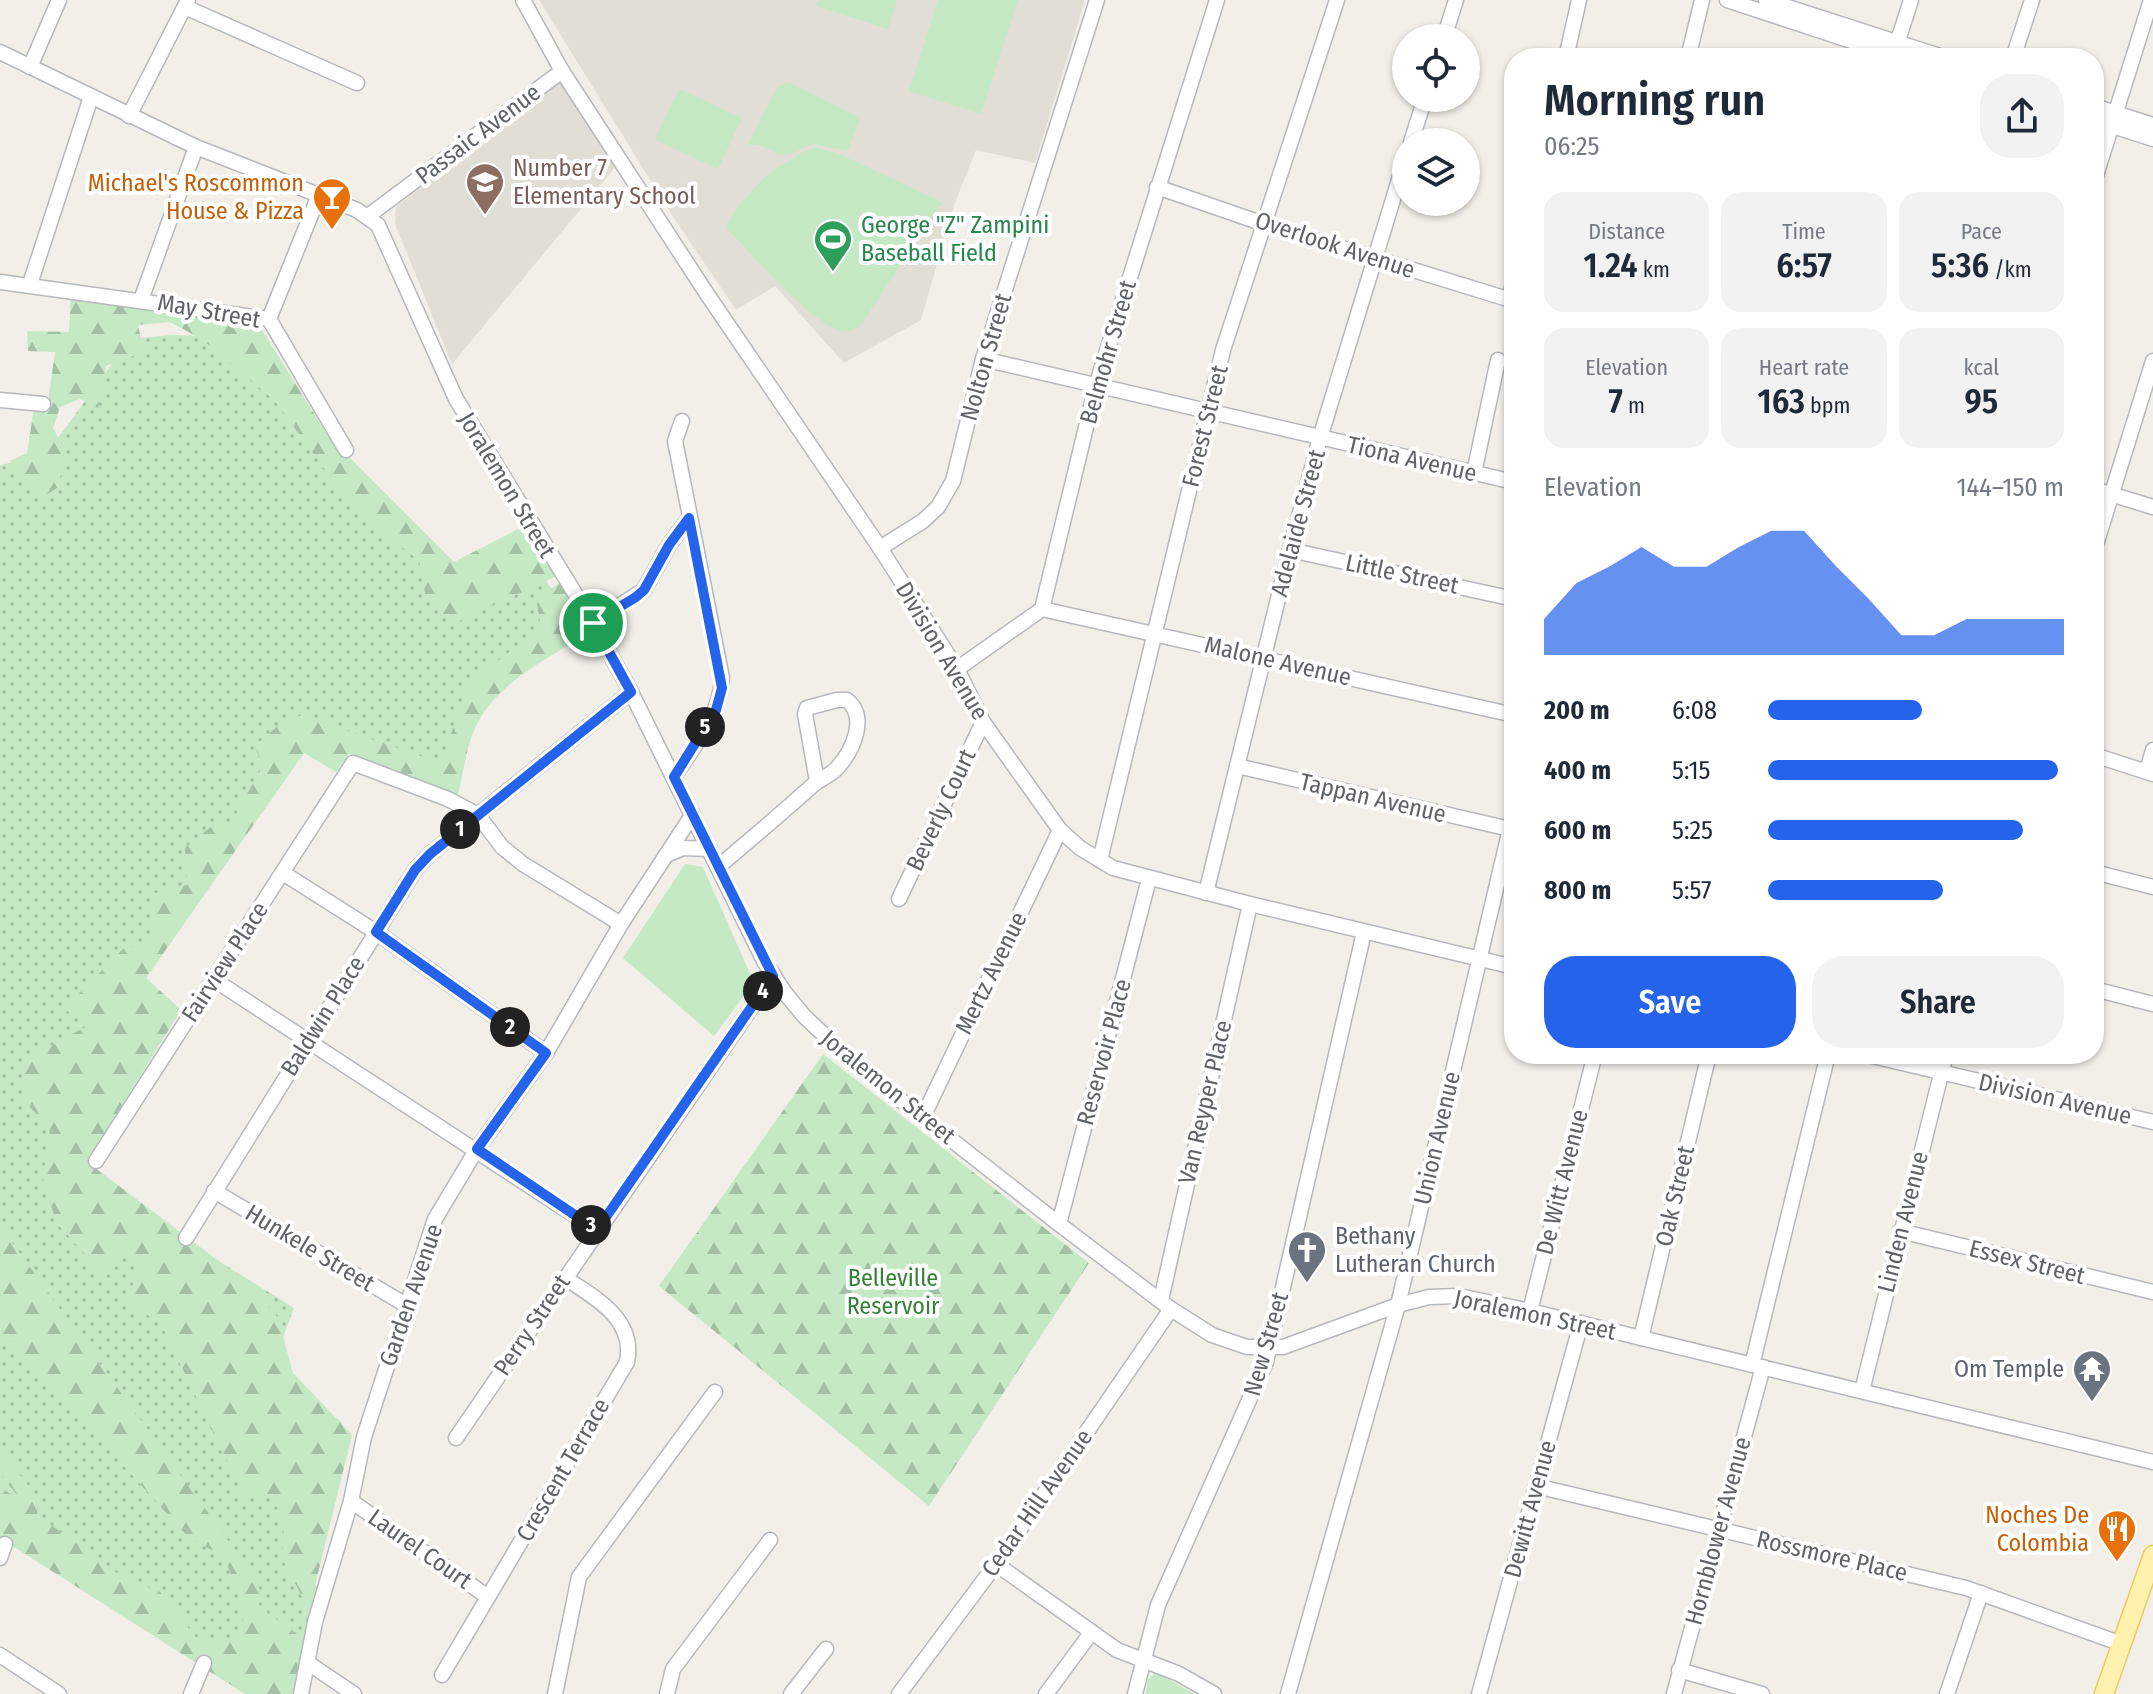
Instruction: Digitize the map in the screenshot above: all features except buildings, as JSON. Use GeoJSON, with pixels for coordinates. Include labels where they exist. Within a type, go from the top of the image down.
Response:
{"type":"FeatureCollection","features":[{"type":"Feature","properties":{"kind":"main road"},"geometry":{"type":"LineString","coordinates":[[2104,1694],[2153,1555]]}},
{"type":"Feature","properties":{"kind":"street"},"geometry":{"type":"LineString","coordinates":[[30,67],[59,0]]}},
{"type":"Feature","properties":{"kind":"street","name":"Passaic Avenue"},"geometry":{"type":"LineString","coordinates":[[368,216],[562,71],[523,0]]}},
{"type":"Feature","properties":{"kind":"street","name":"Nolton Street"},"geometry":{"type":"LineString","coordinates":[[880,548],[923,521],[938,507],[953,481],[983,359],[1097,0]]}},
{"type":"Feature","properties":{"kind":"street","name":"Belmohr Street"},"geometry":{"type":"LineString","coordinates":[[1042,609],[1096,386],[1217,0]]}},
{"type":"Feature","properties":{"kind":"street","name":"Forest Street"},"geometry":{"type":"LineString","coordinates":[[1100,860],[1223,350],[1337,0]]}},
{"type":"Feature","properties":{"kind":"street"},"geometry":{"type":"LineString","coordinates":[[1448,24],[1456,0]]}},
{"type":"Feature","properties":{"kind":"street"},"geometry":{"type":"LineString","coordinates":[[1568,48],[1579,0]]}},
{"type":"Feature","properties":{"kind":"street"},"geometry":{"type":"LineString","coordinates":[[1690,48],[1702,0]]}},
{"type":"Feature","properties":{"kind":"street"},"geometry":{"type":"LineString","coordinates":[[1727,0],[1880,48]]}},
{"type":"Feature","properties":{"kind":"street"},"geometry":{"type":"LineString","coordinates":[[1766,0],[1884,48]]}},
{"type":"Feature","properties":{"kind":"street"},"geometry":{"type":"LineString","coordinates":[[1897,48],[1911,0]]}},
{"type":"Feature","properties":{"kind":"street"},"geometry":{"type":"LineString","coordinates":[[2016,48],[2032,0]]}},
{"type":"Feature","properties":{"kind":"street"},"geometry":{"type":"LineString","coordinates":[[2104,150],[2151,0]]}},
{"type":"Feature","properties":{"kind":"street"},"geometry":{"type":"LineString","coordinates":[[129,116],[186,3],[357,83]]}},
{"type":"Feature","properties":{"kind":"street"},"geometry":{"type":"LineString","coordinates":[[0,52],[196,147],[368,216]]}},
{"type":"Feature","properties":{"kind":"street","name":"Division Avenue"},"geometry":{"type":"LineString","coordinates":[[562,71],[707,294],[880,548],[957,669],[983,722],[1060,830],[1080,848],[1113,868],[1149,879],[1504,965]]}},
{"type":"Feature","properties":{"kind":"street"},"geometry":{"type":"LineString","coordinates":[[30,284],[91,97]]}},
{"type":"Feature","properties":{"kind":"street"},"geometry":{"type":"LineString","coordinates":[[2104,112],[2153,139]]}},
{"type":"Feature","properties":{"kind":"street"},"geometry":{"type":"LineString","coordinates":[[2104,120],[2153,125]]}},
{"type":"Feature","properties":{"kind":"street"},"geometry":{"type":"LineString","coordinates":[[141,300],[196,147]]}},
{"type":"Feature","properties":{"kind":"street","name":"Overlook Avenue"},"geometry":{"type":"LineString","coordinates":[[1157,187],[1264,224],[1504,298]]}},
{"type":"Feature","properties":{"kind":"street"},"geometry":{"type":"LineString","coordinates":[[269,319],[319,195]]}},
{"type":"Feature","properties":{"kind":"street","name":"Adelaide Street"},"geometry":{"type":"LineString","coordinates":[[1206,893],[1320,438],[1392,201]]}},
{"type":"Feature","properties":{"kind":"street","name":"Joralemon Street"},"geometry":{"type":"LineString","coordinates":[[368,216],[382,231],[467,422],[593,623],[631,692],[773,976],[804,1016],[857,1066],[1166,1304],[1223,1340],[1247,1347],[1269,1348],[1297,1344],[1418,1299],[1445,1296],[1473,1298],[2153,1462]]}},
{"type":"Feature","properties":{"kind":"street","name":"May Street"},"geometry":{"type":"LineString","coordinates":[[0,282],[269,319],[346,450]]}},
{"type":"Feature","properties":{"kind":"street","name":"Tiona Avenue"},"geometry":{"type":"LineString","coordinates":[[983,359],[1504,480]]}},
{"type":"Feature","properties":{"kind":"street"},"geometry":{"type":"LineString","coordinates":[[1474,473],[1498,360]]}},
{"type":"Feature","properties":{"kind":"street"},"geometry":{"type":"LineString","coordinates":[[2104,517],[2153,361]]}},
{"type":"Feature","properties":{"kind":"street"},"geometry":{"type":"LineString","coordinates":[[0,400],[43,404]]}},
{"type":"Feature","properties":{"kind":"street"},"geometry":{"type":"LineString","coordinates":[[674,777],[716,710],[722,688],[675,441],[682,421]]}},
{"type":"Feature","properties":{"kind":"street"},"geometry":{"type":"LineString","coordinates":[[2104,492],[2153,507]]}},
{"type":"Feature","properties":{"kind":"street"},"geometry":{"type":"LineString","coordinates":[[593,623],[644,590],[669,545],[689,518]]}},
{"type":"Feature","properties":{"kind":"street","name":"Little Street"},"geometry":{"type":"LineString","coordinates":[[1290,550],[1504,597]]}},
{"type":"Feature","properties":{"kind":"street"},"geometry":{"type":"LineString","coordinates":[[957,669],[1042,609]]}},
{"type":"Feature","properties":{"kind":"street","name":"Malone Avenue"},"geometry":{"type":"LineString","coordinates":[[1042,609],[1504,713]]}},
{"type":"Feature","properties":{"kind":"street","name":"Baldwin Place"},"geometry":{"type":"LineString","coordinates":[[186,1238],[308,1039],[423,861],[631,692]]}},
{"type":"Feature","properties":{"kind":"street"},"geometry":{"type":"LineString","coordinates":[[718,867],[817,781],[836,770],[858,732],[853,705],[847,700],[807,708],[805,714],[817,781]]}},
{"type":"Feature","properties":{"kind":"street","name":"Beverly Court"},"geometry":{"type":"LineString","coordinates":[[899,899],[983,722]]}},
{"type":"Feature","properties":{"kind":"street"},"geometry":{"type":"LineString","coordinates":[[2104,758],[2150,772],[2153,750]]}},
{"type":"Feature","properties":{"kind":"street","name":"Fairview Place"},"geometry":{"type":"LineString","coordinates":[[96,1161],[353,763],[448,799],[478,815]]}},
{"type":"Feature","properties":{"kind":"street","name":"Tappan Avenue"},"geometry":{"type":"LineString","coordinates":[[1237,766],[1504,828]]}},
{"type":"Feature","properties":{"kind":"street","name":"Garden Avenue"},"geometry":{"type":"LineString","coordinates":[[301,1694],[315,1622],[351,1501],[364,1437],[435,1219],[477,1149],[546,1053],[621,924],[693,814]]}},
{"type":"Feature","properties":{"kind":"street"},"geometry":{"type":"LineString","coordinates":[[478,815],[512,856],[621,924]]}},
{"type":"Feature","properties":{"kind":"street","name":"Mertz Avenue"},"geometry":{"type":"LineString","coordinates":[[923,1117],[1060,830]]}},
{"type":"Feature","properties":{"kind":"street"},"geometry":{"type":"LineString","coordinates":[[667,854],[683,848],[710,849]]}},
{"type":"Feature","properties":{"kind":"street","name":"Union Avenue"},"geometry":{"type":"LineString","coordinates":[[1288,1694],[1398,1305],[1479,959],[1504,868]]}},
{"type":"Feature","properties":{"kind":"street"},"geometry":{"type":"LineString","coordinates":[[283,873],[376,932],[546,1053]]}},
{"type":"Feature","properties":{"kind":"street"},"geometry":{"type":"LineString","coordinates":[[2104,875],[2153,887]]}},
{"type":"Feature","properties":{"kind":"street","name":"Reservoir Place"},"geometry":{"type":"LineString","coordinates":[[1059,1224],[1149,879]]}},
{"type":"Feature","properties":{"kind":"street","name":"Van Reyper Place"},"geometry":{"type":"LineString","coordinates":[[1166,1304],[1250,904]]}},
{"type":"Feature","properties":{"kind":"street","name":"New Street"},"geometry":{"type":"LineString","coordinates":[[1135,1694],[1158,1605],[1261,1375],[1364,932]]}},
{"type":"Feature","properties":{"kind":"street","name":"Perry Street"},"geometry":{"type":"LineString","coordinates":[[456,1438],[773,976]]}},
{"type":"Feature","properties":{"kind":"street"},"geometry":{"type":"LineString","coordinates":[[213,979],[597,1230]]}},
{"type":"Feature","properties":{"kind":"street"},"geometry":{"type":"LineString","coordinates":[[2104,992],[2153,1004]]}},
{"type":"Feature","properties":{"kind":"street","name":"De Witt Avenue"},"geometry":{"type":"LineString","coordinates":[[1530,1311],[1592,1064]]}},
{"type":"Feature","properties":{"kind":"street","name":"Oak Street"},"geometry":{"type":"LineString","coordinates":[[1641,1338],[1707,1064]]}},
{"type":"Feature","properties":{"kind":"street","name":"Hornblower Avenue"},"geometry":{"type":"LineString","coordinates":[[1674,1694],[1719,1529],[1826,1064]]}},
{"type":"Feature","properties":{"kind":"street","name":"Division Avenue"},"geometry":{"type":"LineString","coordinates":[[1907,1064],[2153,1122]]}},
{"type":"Feature","properties":{"kind":"street","name":"Linden Avenue"},"geometry":{"type":"LineString","coordinates":[[1862,1391],[1943,1064]]}},
{"type":"Feature","properties":{"kind":"street","name":"Hunkele Street"},"geometry":{"type":"LineString","coordinates":[[214,1191],[406,1305]]}},
{"type":"Feature","properties":{"kind":"street","name":"Essex Street"},"geometry":{"type":"LineString","coordinates":[[1900,1231],[2153,1292]]}},
{"type":"Feature","properties":{"kind":"street","name":"Crescent Terrace"},"geometry":{"type":"LineString","coordinates":[[442,1675],[627,1362],[627,1343],[614,1313],[565,1278]]}},
{"type":"Feature","properties":{"kind":"street","name":"Cedar Hill Avenue"},"geometry":{"type":"LineString","coordinates":[[899,1694],[996,1564],[1166,1304]]}},
{"type":"Feature","properties":{"kind":"street","name":"Dewitt Avenue"},"geometry":{"type":"LineString","coordinates":[[1479,1694],[1581,1323]]}},
{"type":"Feature","properties":{"kind":"street"},"geometry":{"type":"LineString","coordinates":[[555,1694],[579,1577],[715,1392]]}},
{"type":"Feature","properties":{"kind":"street","name":"Rossmore Place"},"geometry":{"type":"LineString","coordinates":[[1536,1486],[1981,1593],[2122,1644]]}},
{"type":"Feature","properties":{"kind":"street","name":"Laurel Court"},"geometry":{"type":"LineString","coordinates":[[351,1501],[488,1597]]}},
{"type":"Feature","properties":{"kind":"street"},"geometry":{"type":"LineString","coordinates":[[667,1694],[673,1669],[770,1540]]}},
{"type":"Feature","properties":{"kind":"street"},"geometry":{"type":"LineString","coordinates":[[996,1564],[1117,1650],[1179,1674],[1214,1694]]}},
{"type":"Feature","properties":{"kind":"street"},"geometry":{"type":"LineString","coordinates":[[1947,1694],[1981,1593]]}},
{"type":"Feature","properties":{"kind":"street"},"geometry":{"type":"LineString","coordinates":[[1046,1694],[1091,1633]]}},
{"type":"Feature","properties":{"kind":"street"},"geometry":{"type":"LineString","coordinates":[[791,1694],[826,1649]]}},
{"type":"Feature","properties":{"kind":"street"},"geometry":{"type":"LineString","coordinates":[[0,1655],[59,1694]]}},
{"type":"Feature","properties":{"kind":"street"},"geometry":{"type":"LineString","coordinates":[[191,1694],[204,1663]]}},
{"type":"Feature","properties":{"kind":"street"},"geometry":{"type":"LineString","coordinates":[[308,1663],[354,1694]]}},
{"type":"Feature","properties":{"kind":"street"},"geometry":{"type":"LineString","coordinates":[[1679,1670],[1762,1694]]}},
{"type":"Feature","properties":{"kind":"shaded area"},"geometry":{"type":"Polygon","coordinates":[[[539,0],[1085,0],[1035,163],[976,150],[953,208],[921,320],[844,363],[775,286],[736,310],[670,212],[539,0]]]}},
{"type":"Feature","properties":{"kind":"shaded area","name":"Number 7 Elementary School"},"geometry":{"type":"Polygon","coordinates":[[[556,82],[565,84],[618,164],[452,364],[395,224],[396,207],[556,82]]]}},
{"type":"Feature","properties":{"kind":"green space"},"geometry":{"type":"Polygon","coordinates":[[[818,0],[897,0],[888,29],[816,6],[818,0]]]}},
{"type":"Feature","properties":{"kind":"green space"},"geometry":{"type":"Polygon","coordinates":[[[938,0],[1018,0],[981,114],[909,91],[938,0]]]}},
{"type":"Feature","properties":{"kind":"green space"},"geometry":{"type":"Polygon","coordinates":[[[788,82],[860,118],[848,151],[813,144],[789,155],[778,154],[760,145],[748,145],[777,88],[788,82]]]}},
{"type":"Feature","properties":{"kind":"green space"},"geometry":{"type":"Polygon","coordinates":[[[679,89],[742,118],[718,169],[655,139],[679,89]]]}},
{"type":"Feature","properties":{"kind":"green space","name":"George \"Z\" Zampini Baseball Field"},"geometry":{"type":"Polygon","coordinates":[[[814,147],[839,154],[942,202],[860,326],[849,331],[830,326],[815,316],[726,227],[743,201],[763,180],[814,147]]]}},
{"type":"Feature","properties":{"kind":"green space"},"geometry":{"type":"Polygon","coordinates":[[[71,294],[232,317],[262,330],[328,436],[454,562],[522,527],[557,576],[455,623],[426,599],[419,560],[359,516],[274,400],[203,340],[170,322],[138,325],[144,352],[106,366],[98,408],[80,399],[60,407],[53,428],[67,454],[57,488],[43,497],[10,461],[27,453],[34,408],[47,409],[55,352],[28,351],[27,331],[69,332],[71,294]]]}},
{"type":"Feature","properties":{"kind":"green space"},"geometry":{"type":"Polygon","coordinates":[[[171,335],[212,336],[278,397],[422,558],[431,596],[516,534],[576,627],[482,692],[448,789],[348,749],[298,744],[131,990],[74,1171],[294,1308],[270,1373],[342,1422],[298,1569],[328,1598],[305,1694],[251,1694],[0,1528],[0,465],[45,456],[130,339],[171,335]]]}},
{"type":"Feature","properties":{"kind":"green space"},"geometry":{"type":"Polygon","coordinates":[[[561,582],[583,636],[522,675],[484,712],[469,744],[458,795],[349,754],[336,772],[304,753],[146,978],[181,1010],[87,1162],[252,1286],[278,1318],[293,1373],[352,1435],[309,1610],[282,1558],[284,1521],[273,1499],[243,1494],[159,1320],[128,1307],[137,1268],[126,1256],[105,1277],[57,1223],[43,1182],[50,1128],[23,1100],[24,1060],[89,1025],[64,1009],[126,946],[143,947],[152,931],[151,894],[187,885],[185,848],[212,826],[230,824],[263,766],[255,746],[280,724],[302,715],[441,763],[468,684],[541,627],[536,598],[561,582]]]}},
{"type":"Feature","properties":{"kind":"green space"},"geometry":{"type":"Polygon","coordinates":[[[685,864],[703,867],[751,976],[746,993],[714,1036],[623,958],[685,864]]]}},
{"type":"Feature","properties":{"kind":"green space","name":"Belleville Reservoir"},"geometry":{"type":"Polygon","coordinates":[[[823,1054],[1089,1263],[929,1506],[659,1286],[823,1054]]]}},
{"type":"Feature","properties":{"kind":"green space"},"geometry":{"type":"Polygon","coordinates":[[[0,1226],[259,1583],[259,1606],[304,1639],[292,1694],[245,1694],[0,1538],[0,1488],[20,1499],[0,1473],[0,1450],[38,1498],[37,1515],[120,1575],[160,1592],[198,1640],[228,1642],[243,1633],[242,1598],[223,1556],[189,1538],[0,1329],[0,1226]]]}},
{"type":"Feature","properties":{"kind":"green space"},"geometry":{"type":"Polygon","coordinates":[[[1155,1673],[1194,1694],[1145,1694],[1148,1680],[1155,1673]]]}},
{"type":"Feature","properties":{"kind":"place","name":"Number 7 Elementary School"},"geometry":{"type":"Point","coordinates":[485,216]}},
{"type":"Feature","properties":{"kind":"place","name":"Michael's Roscommon House & Pizza"},"geometry":{"type":"Point","coordinates":[332,231]}},
{"type":"Feature","properties":{"kind":"place","name":"George \"Z\" Zampini Baseball Field"},"geometry":{"type":"Point","coordinates":[833,273]}},
{"type":"Feature","properties":{"kind":"place","name":"Bethany Lutheran Church"},"geometry":{"type":"Point","coordinates":[1307,1284]}},
{"type":"Feature","properties":{"kind":"place","name":"Om Temple"},"geometry":{"type":"Point","coordinates":[2092,1403]}},
{"type":"Feature","properties":{"kind":"place","name":"Noches De Colombia"},"geometry":{"type":"Point","coordinates":[2117,1563]}},
{"type":"Feature","properties":{"kind":"route"},"geometry":{"type":"LineString","coordinates":[[689,518],[722,688],[716,710],[674,777],[773,976],[597,1230],[477,1149],[546,1053],[376,932],[415,870],[430,854],[631,692],[593,623],[644,590],[669,545],[689,518]]}}]}
